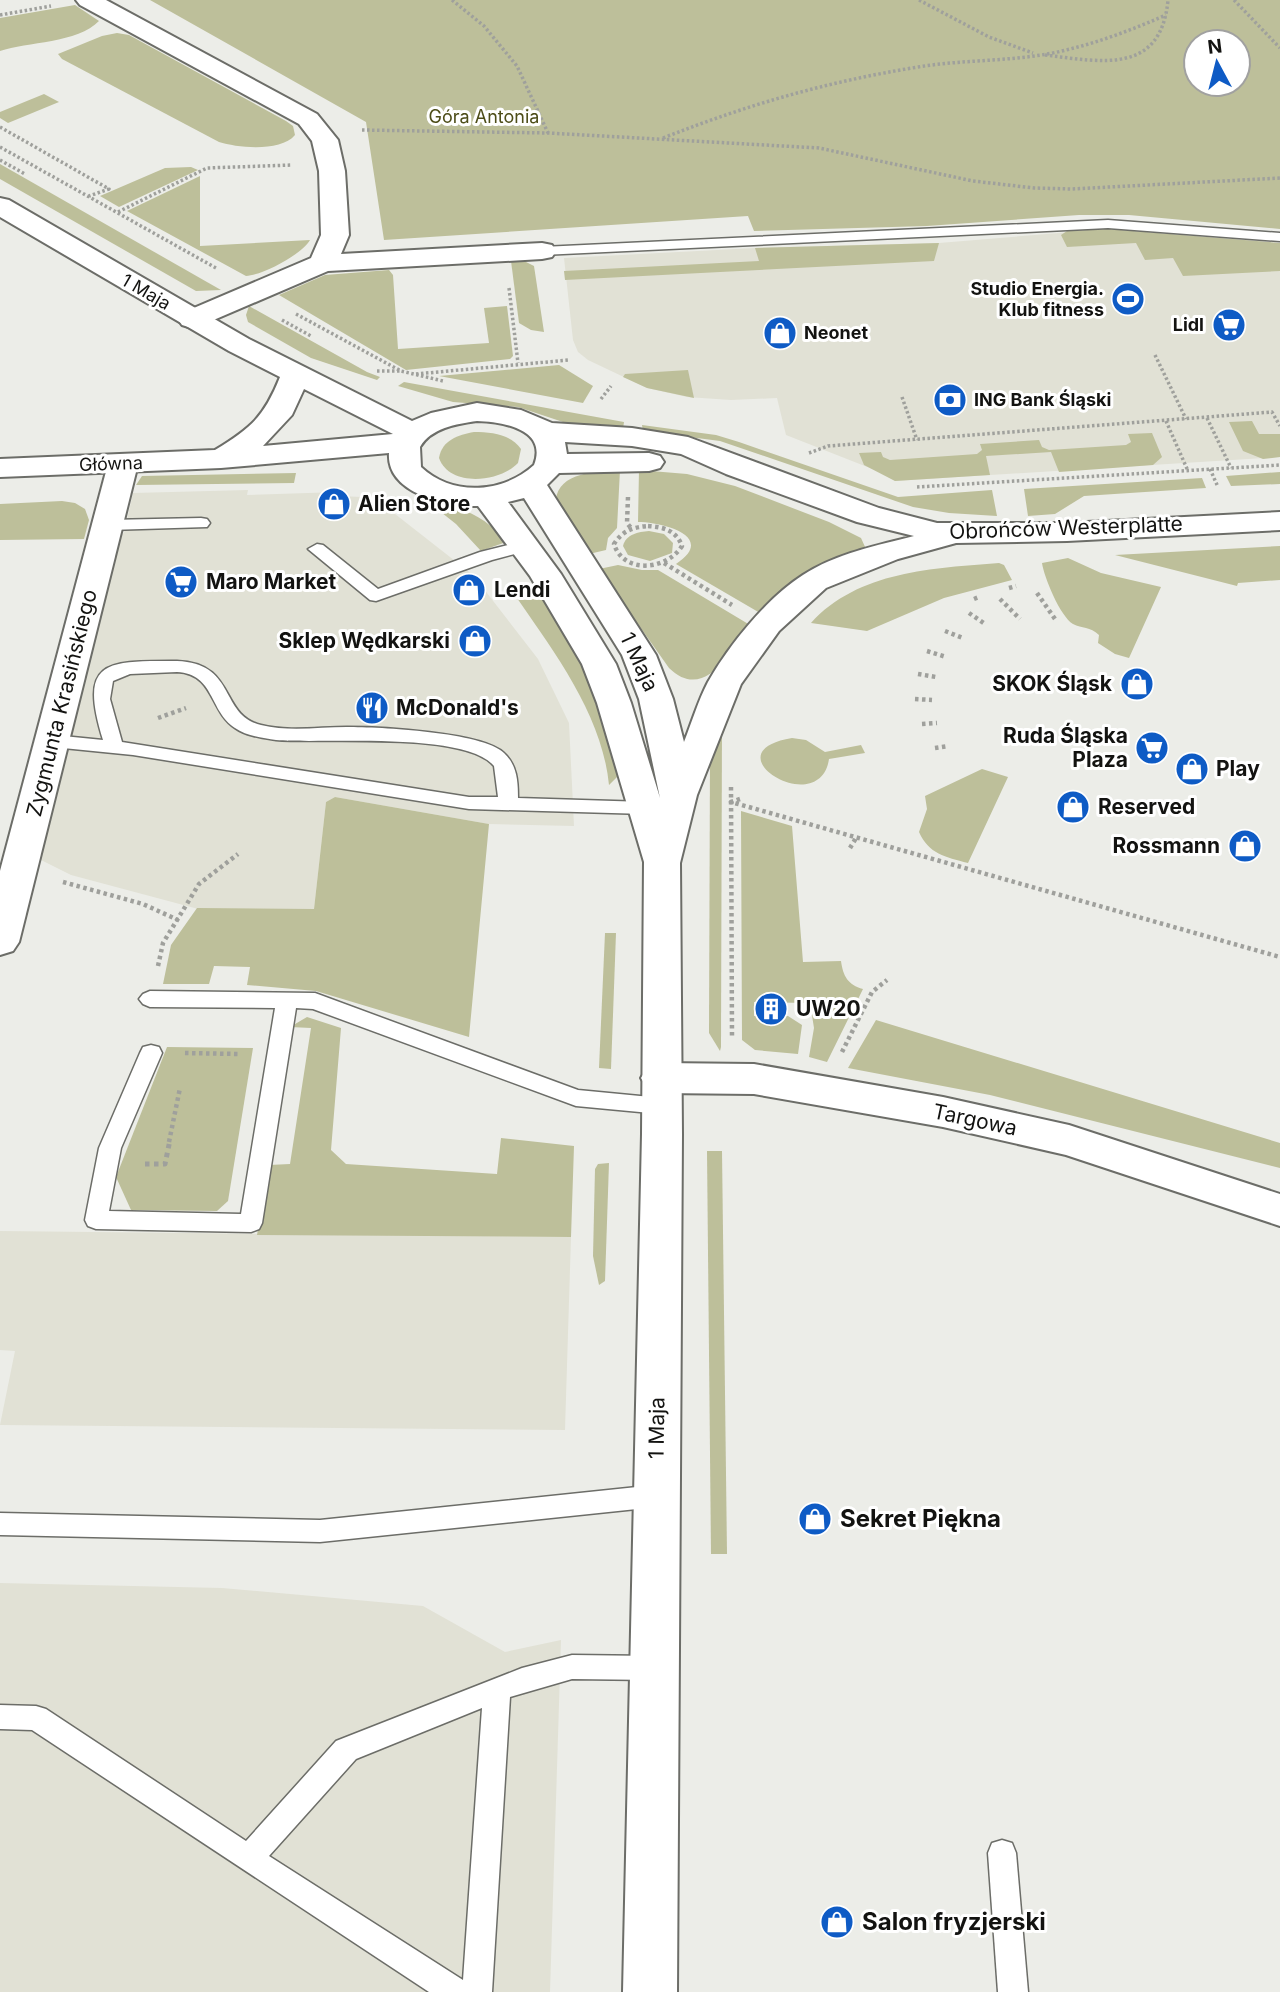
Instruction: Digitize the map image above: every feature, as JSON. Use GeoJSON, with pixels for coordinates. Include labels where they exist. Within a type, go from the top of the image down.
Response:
{"type":"FeatureCollection","features":[{"type":"Feature","properties":{"kind":"street"},"geometry":{"type":"LineString","coordinates":[[88,0],[308,119],[325,140],[333,184],[335,235],[323,263]]}},
{"type":"Feature","properties":{"kind":"street","name":"1 Maja"},"geometry":{"type":"LineString","coordinates":[[0,206],[192,319],[296,372],[410,448]]}},
{"type":"Feature","properties":{"kind":"street"},"geometry":{"type":"LineString","coordinates":[[192,319],[246,293],[323,263],[542,251]]}},
{"type":"Feature","properties":{"kind":"street"},"geometry":{"type":"LineString","coordinates":[[221,459],[255,438],[282,409],[296,372]]}},
{"type":"Feature","properties":{"kind":"street","name":"1 Maja"},"geometry":{"type":"LineString","coordinates":[[296,372],[457,415]]}},
{"type":"Feature","properties":{"kind":"street"},"geometry":{"type":"LineString","coordinates":[[497,413],[531,423],[543,432],[551,442],[552,453],[540,473],[510,492],[487,496],[460,496],[436,490],[417,480],[410,448],[440,419],[457,415],[497,413]]}},
{"type":"Feature","properties":{"kind":"street","name":"Obrońców Westerplatte"},"geometry":{"type":"LineString","coordinates":[[543,432],[661,441],[688,446],[737,468],[890,522],[937,532],[969,534],[1280,521]]}},
{"type":"Feature","properties":{"kind":"street","name":"Główna"},"geometry":{"type":"LineString","coordinates":[[0,468],[410,448]]}},
{"type":"Feature","properties":{"kind":"street","name":"Obrońców Westerplatte"},"geometry":{"type":"LineString","coordinates":[[540,473],[630,461],[737,468]]}},
{"type":"Feature","properties":{"kind":"street","name":"Zygmunta Krasińskiego"},"geometry":{"type":"LineString","coordinates":[[0,942],[109,525],[122,464]]}},
{"type":"Feature","properties":{"kind":"street","name":"1 Maja"},"geometry":{"type":"LineString","coordinates":[[540,473],[645,666],[656,699],[679,795],[662,863],[650,1992]]}},
{"type":"Feature","properties":{"kind":"street","name":"1 Maja"},"geometry":{"type":"LineString","coordinates":[[487,496],[524,546],[599,664],[614,703],[662,863]]}},
{"type":"Feature","properties":{"kind":"street"},"geometry":{"type":"LineString","coordinates":[[679,795],[725,683],[767,624],[790,602],[815,581],[845,567],[928,541],[969,534]]}},
{"type":"Feature","properties":{"kind":"street","name":"Targowa"},"geometry":{"type":"LineString","coordinates":[[661,1092],[730,1077],[943,1112],[1069,1140],[1280,1210]]}},
{"type":"Feature","properties":{"kind":"lane"},"geometry":{"type":"LineString","coordinates":[[542,251],[1108,224],[1280,237]]}},
{"type":"Feature","properties":{"kind":"lane"},"geometry":{"type":"LineString","coordinates":[[109,525],[201,523]]}},
{"type":"Feature","properties":{"kind":"lane"},"geometry":{"type":"LineString","coordinates":[[317,549],[376,596],[486,556],[524,546]]}},
{"type":"Feature","properties":{"kind":"lane"},"geometry":{"type":"LineString","coordinates":[[114,746],[100,696],[102,681],[107,676],[135,666],[196,669],[207,676],[232,716],[251,729],[268,732],[359,733],[471,744],[486,749],[496,754],[507,772],[508,806]]}},
{"type":"Feature","properties":{"kind":"lane"},"geometry":{"type":"LineString","coordinates":[[52,740],[114,746],[469,803],[646,808]]}},
{"type":"Feature","properties":{"kind":"lane"},"geometry":{"type":"LineString","coordinates":[[150,999],[315,1001],[576,1098],[661,1092]]}},
{"type":"Feature","properties":{"kind":"lane"},"geometry":{"type":"LineString","coordinates":[[151,1053],[110,1148],[96,1220],[251,1223],[287,1001]]}},
{"type":"Feature","properties":{"kind":"lane"},"geometry":{"type":"LineString","coordinates":[[0,1524],[320,1531],[656,1496]]}},
{"type":"Feature","properties":{"kind":"lane"},"geometry":{"type":"LineString","coordinates":[[248,1858],[346,1750],[497,1690],[572,1667],[654,1668]]}},
{"type":"Feature","properties":{"kind":"lane"},"geometry":{"type":"LineString","coordinates":[[477,1992],[497,1690]]}},
{"type":"Feature","properties":{"kind":"lane"},"geometry":{"type":"LineString","coordinates":[[0,1717],[36,1718],[455,1992]]}},
{"type":"Feature","properties":{"kind":"lane"},"geometry":{"type":"LineString","coordinates":[[1002,1853],[1013,1992]]}},
{"type":"Feature","properties":{"kind":"path"},"geometry":{"type":"LineString","coordinates":[[452,0],[484,26],[517,66],[548,133]]}},
{"type":"Feature","properties":{"kind":"path"},"geometry":{"type":"LineString","coordinates":[[919,0],[989,37],[1034,54],[1104,60],[1117,60],[1150,48],[1165,26],[1168,0]]}},
{"type":"Feature","properties":{"kind":"path"},"geometry":{"type":"LineString","coordinates":[[1234,0],[1280,48]]}},
{"type":"Feature","properties":{"kind":"path"},"geometry":{"type":"LineString","coordinates":[[0,15],[58,5]]}},
{"type":"Feature","properties":{"kind":"path"},"geometry":{"type":"LineString","coordinates":[[663,139],[674,131],[721,114],[822,83],[921,66],[1064,51],[1132,30],[1166,15]]}},
{"type":"Feature","properties":{"kind":"path"},"geometry":{"type":"LineString","coordinates":[[0,127],[109,188],[89,197]]}},
{"type":"Feature","properties":{"kind":"path"},"geometry":{"type":"LineString","coordinates":[[316,130],[548,133],[819,148],[973,181],[1034,188],[1072,189],[1280,178]]}},
{"type":"Feature","properties":{"kind":"path"},"geometry":{"type":"LineString","coordinates":[[0,146],[117,212],[320,341]]}},
{"type":"Feature","properties":{"kind":"path"},"geometry":{"type":"LineString","coordinates":[[0,160],[29,177]]}},
{"type":"Feature","properties":{"kind":"path"},"geometry":{"type":"LineString","coordinates":[[117,212],[206,169],[299,166]]}},
{"type":"Feature","properties":{"kind":"path"},"geometry":{"type":"LineString","coordinates":[[504,253],[518,363]]}},
{"type":"Feature","properties":{"kind":"path"},"geometry":{"type":"LineString","coordinates":[[246,293],[401,371],[379,372],[367,366]]}},
{"type":"Feature","properties":{"kind":"path"},"geometry":{"type":"LineString","coordinates":[[1155,355],[1186,419]]}},
{"type":"Feature","properties":{"kind":"path"},"geometry":{"type":"LineString","coordinates":[[411,374],[569,360]]}},
{"type":"Feature","properties":{"kind":"path"},"geometry":{"type":"LineString","coordinates":[[902,397],[917,440]]}},
{"type":"Feature","properties":{"kind":"path"},"geometry":{"type":"LineString","coordinates":[[806,455],[828,446],[1272,412],[1280,426]]}},
{"type":"Feature","properties":{"kind":"path"},"geometry":{"type":"LineString","coordinates":[[1207,418],[1231,468]]}},
{"type":"Feature","properties":{"kind":"path"},"geometry":{"type":"LineString","coordinates":[[1166,421],[1188,471]]}},
{"type":"Feature","properties":{"kind":"path"},"geometry":{"type":"LineString","coordinates":[[911,488],[1280,465]]}},
{"type":"Feature","properties":{"kind":"path"},"geometry":{"type":"LineString","coordinates":[[1210,469],[1218,487]]}},
{"type":"Feature","properties":{"kind":"path"},"geometry":{"type":"LineString","coordinates":[[664,564],[677,556],[682,546],[677,536],[665,528],[631,528],[622,532],[614,544],[614,550],[624,561],[643,566],[664,564],[734,606]]}},
{"type":"Feature","properties":{"kind":"path"},"geometry":{"type":"LineString","coordinates":[[1009,587],[1016,586]]}},
{"type":"Feature","properties":{"kind":"path"},"geometry":{"type":"LineString","coordinates":[[1037,593],[1055,619]]}},
{"type":"Feature","properties":{"kind":"path"},"geometry":{"type":"LineString","coordinates":[[974,599],[979,597]]}},
{"type":"Feature","properties":{"kind":"path"},"geometry":{"type":"LineString","coordinates":[[1000,599],[1020,619]]}},
{"type":"Feature","properties":{"kind":"path"},"geometry":{"type":"LineString","coordinates":[[969,613],[985,624]]}},
{"type":"Feature","properties":{"kind":"path"},"geometry":{"type":"LineString","coordinates":[[945,631],[963,638]]}},
{"type":"Feature","properties":{"kind":"path"},"geometry":{"type":"LineString","coordinates":[[927,651],[946,657]]}},
{"type":"Feature","properties":{"kind":"path"},"geometry":{"type":"LineString","coordinates":[[918,674],[936,677]]}},
{"type":"Feature","properties":{"kind":"path"},"geometry":{"type":"LineString","coordinates":[[915,699],[932,700]]}},
{"type":"Feature","properties":{"kind":"path"},"geometry":{"type":"LineString","coordinates":[[177,712],[186,709]]}},
{"type":"Feature","properties":{"kind":"path"},"geometry":{"type":"LineString","coordinates":[[922,724],[937,723]]}},
{"type":"Feature","properties":{"kind":"path"},"geometry":{"type":"LineString","coordinates":[[935,748],[947,746]]}},
{"type":"Feature","properties":{"kind":"path"},"geometry":{"type":"LineString","coordinates":[[730,1077],[731,778]]}},
{"type":"Feature","properties":{"kind":"path"},"geometry":{"type":"LineString","coordinates":[[731,802],[740,799]]}},
{"type":"Feature","properties":{"kind":"path"},"geometry":{"type":"LineString","coordinates":[[731,802],[1280,957]]}},
{"type":"Feature","properties":{"kind":"path"},"geometry":{"type":"LineString","coordinates":[[850,848],[856,838]]}},
{"type":"Feature","properties":{"kind":"path"},"geometry":{"type":"LineString","coordinates":[[911,853],[914,848]]}},
{"type":"Feature","properties":{"kind":"path"},"geometry":{"type":"LineString","coordinates":[[163,943],[199,884],[238,854]]}},
{"type":"Feature","properties":{"kind":"path"},"geometry":{"type":"LineString","coordinates":[[16,881],[74,883],[144,904],[178,920]]}},
{"type":"Feature","properties":{"kind":"path"},"geometry":{"type":"LineString","coordinates":[[839,1059],[872,992],[887,980]]}},
{"type":"Feature","properties":{"kind":"shaded area"},"geometry":{"type":"Polygon","coordinates":[[[1108,229],[1280,243],[1280,457],[895,481],[880,472],[786,435],[777,398],[731,400],[687,397],[647,388],[588,360],[578,352],[573,340],[564,258],[755,248],[939,243],[1108,229]]]}},
{"type":"Feature","properties":{"kind":"shaded area"},"geometry":{"type":"Polygon","coordinates":[[[248,490],[247,495],[339,492],[340,496],[362,497],[373,506],[381,503],[473,575],[538,659],[569,723],[574,826],[489,824],[335,797],[326,802],[314,909],[202,910],[71,875],[35,857],[114,538],[124,533],[133,493],[248,490]]]}},
{"type":"Feature","properties":{"kind":"shaded area"},"geometry":{"type":"Polygon","coordinates":[[[0,1231],[571,1237],[565,1430],[0,1425],[15,1351],[0,1350],[0,1231]]]}},
{"type":"Feature","properties":{"kind":"shaded area"},"geometry":{"type":"Polygon","coordinates":[[[0,1583],[222,1588],[423,1606],[505,1652],[561,1640],[550,1992],[0,1992],[0,1583]]]}},
{"type":"Feature","properties":{"kind":"green space","name":"Góra Antonia"},"geometry":{"type":"Polygon","coordinates":[[[150,0],[1280,0],[1280,229],[1129,215],[1079,215],[927,226],[754,231],[748,216],[384,240],[366,122],[150,0]]]}},
{"type":"Feature","properties":{"kind":"green space"},"geometry":{"type":"Polygon","coordinates":[[[75,5],[99,21],[90,28],[66,38],[0,51],[0,18],[75,5]]]}},
{"type":"Feature","properties":{"kind":"green space"},"geometry":{"type":"Polygon","coordinates":[[[117,33],[129,35],[286,121],[293,126],[295,135],[280,144],[270,146],[248,147],[219,142],[62,59],[58,54],[102,36],[117,33]]]}},
{"type":"Feature","properties":{"kind":"green space"},"geometry":{"type":"Polygon","coordinates":[[[44,94],[59,102],[8,123],[0,118],[0,112],[44,94]]]}},
{"type":"Feature","properties":{"kind":"green space"},"geometry":{"type":"Polygon","coordinates":[[[0,164],[221,290],[196,291],[0,179],[0,164]]]}},
{"type":"Feature","properties":{"kind":"green space"},"geometry":{"type":"Polygon","coordinates":[[[191,167],[198,170],[119,207],[100,196],[165,168],[191,167]]]}},
{"type":"Feature","properties":{"kind":"green space"},"geometry":{"type":"Polygon","coordinates":[[[200,176],[200,246],[310,240],[299,252],[281,263],[246,276],[127,211],[200,176]]]}},
{"type":"Feature","properties":{"kind":"green space"},"geometry":{"type":"Polygon","coordinates":[[[1108,229],[1280,243],[1280,271],[1183,276],[1173,258],[1145,260],[1136,243],[1067,247],[1061,235],[1067,231],[1108,229]]]}},
{"type":"Feature","properties":{"kind":"green space"},"geometry":{"type":"Polygon","coordinates":[[[939,243],[934,261],[565,280],[564,271],[759,261],[755,248],[939,243]]]}},
{"type":"Feature","properties":{"kind":"green space"},"geometry":{"type":"Polygon","coordinates":[[[511,261],[524,261],[534,266],[544,332],[531,330],[519,323],[511,261]]]}},
{"type":"Feature","properties":{"kind":"green space"},"geometry":{"type":"Polygon","coordinates":[[[389,270],[393,275],[398,349],[489,343],[484,308],[507,306],[513,356],[510,359],[406,370],[279,295],[325,275],[389,270]]]}},
{"type":"Feature","properties":{"kind":"green space"},"geometry":{"type":"Polygon","coordinates":[[[249,306],[380,377],[377,380],[311,358],[248,322],[246,315],[249,306]]]}},
{"type":"Feature","properties":{"kind":"green space"},"geometry":{"type":"Polygon","coordinates":[[[559,365],[593,386],[583,403],[439,376],[559,365]]]}},
{"type":"Feature","properties":{"kind":"green space"},"geometry":{"type":"Polygon","coordinates":[[[688,370],[694,398],[647,388],[623,377],[625,374],[688,370]]]}},
{"type":"Feature","properties":{"kind":"green space"},"geometry":{"type":"Polygon","coordinates":[[[404,382],[624,422],[623,429],[569,424],[518,407],[453,402],[398,386],[404,382]]]}},
{"type":"Feature","properties":{"kind":"green space"},"geometry":{"type":"Polygon","coordinates":[[[1252,421],[1259,434],[1280,434],[1280,457],[1263,459],[1243,451],[1229,422],[1252,421]]]}},
{"type":"Feature","properties":{"kind":"green space"},"geometry":{"type":"Polygon","coordinates":[[[642,425],[716,435],[898,497],[992,490],[997,516],[949,513],[913,507],[720,441],[643,431],[642,425]]]}},
{"type":"Feature","properties":{"kind":"green space"},"geometry":{"type":"Polygon","coordinates":[[[474,432],[494,433],[512,440],[521,449],[518,463],[488,478],[464,478],[453,474],[439,458],[443,447],[452,439],[474,432]]]}},
{"type":"Feature","properties":{"kind":"green space"},"geometry":{"type":"Polygon","coordinates":[[[1152,433],[1162,457],[1153,465],[1059,472],[1051,452],[986,456],[990,475],[895,481],[864,465],[859,453],[881,452],[883,457],[890,460],[977,454],[982,450],[980,444],[1039,440],[1042,447],[1049,450],[1126,445],[1131,442],[1128,434],[1152,433]]]}},
{"type":"Feature","properties":{"kind":"green space"},"geometry":{"type":"Polygon","coordinates":[[[620,470],[617,528],[608,538],[606,550],[589,554],[556,500],[558,491],[571,478],[620,470]]]}},
{"type":"Feature","properties":{"kind":"green space"},"geometry":{"type":"Polygon","coordinates":[[[639,470],[687,474],[735,486],[829,522],[861,538],[866,549],[760,613],[676,564],[691,546],[688,538],[681,532],[638,522],[639,470]]]}},
{"type":"Feature","properties":{"kind":"green space"},"geometry":{"type":"Polygon","coordinates":[[[1280,472],[1280,484],[1231,486],[1226,476],[1280,472]]]}},
{"type":"Feature","properties":{"kind":"green space"},"geometry":{"type":"Polygon","coordinates":[[[296,473],[294,483],[136,485],[142,476],[296,473]]]}},
{"type":"Feature","properties":{"kind":"green space"},"geometry":{"type":"Polygon","coordinates":[[[1202,478],[1206,488],[1084,496],[1055,514],[1028,516],[1024,489],[1202,478]]]}},
{"type":"Feature","properties":{"kind":"green space"},"geometry":{"type":"Polygon","coordinates":[[[62,501],[75,503],[85,509],[89,520],[84,539],[0,540],[0,504],[62,501]]]}},
{"type":"Feature","properties":{"kind":"green space"},"geometry":{"type":"Polygon","coordinates":[[[441,503],[478,517],[506,542],[481,551],[456,524],[437,509],[441,503]]]}},
{"type":"Feature","properties":{"kind":"green space"},"geometry":{"type":"Polygon","coordinates":[[[649,531],[664,534],[673,543],[672,553],[650,561],[628,555],[623,546],[627,539],[637,533],[649,531]]]}},
{"type":"Feature","properties":{"kind":"green space"},"geometry":{"type":"Polygon","coordinates":[[[1280,546],[1280,580],[1238,583],[1237,586],[1115,555],[1280,546]]]}},
{"type":"Feature","properties":{"kind":"green space"},"geometry":{"type":"Polygon","coordinates":[[[1068,558],[1101,573],[1161,587],[1129,658],[1115,654],[1098,643],[1099,635],[1096,632],[1073,624],[1058,605],[1042,563],[1068,558]]]}},
{"type":"Feature","properties":{"kind":"green space"},"geometry":{"type":"Polygon","coordinates":[[[999,563],[1004,565],[1012,580],[944,598],[867,631],[811,623],[851,592],[874,582],[923,570],[999,563]]]}},
{"type":"Feature","properties":{"kind":"green space"},"geometry":{"type":"Polygon","coordinates":[[[618,565],[658,570],[750,625],[716,669],[694,680],[682,677],[669,668],[599,569],[618,565]]]}},
{"type":"Feature","properties":{"kind":"green space"},"geometry":{"type":"Polygon","coordinates":[[[536,585],[582,661],[600,705],[620,774],[609,785],[597,732],[586,707],[558,659],[512,591],[536,585]]]}},
{"type":"Feature","properties":{"kind":"green space"},"geometry":{"type":"Polygon","coordinates":[[[722,722],[720,1051],[709,1033],[710,754],[722,722]]]}},
{"type":"Feature","properties":{"kind":"green space"},"geometry":{"type":"Polygon","coordinates":[[[792,738],[806,740],[825,752],[861,745],[865,753],[829,759],[821,776],[807,784],[791,783],[775,777],[764,767],[761,756],[769,745],[792,738]]]}},
{"type":"Feature","properties":{"kind":"green space"},"geometry":{"type":"Polygon","coordinates":[[[982,769],[1008,777],[968,863],[933,850],[919,832],[927,809],[925,796],[982,769]]]}},
{"type":"Feature","properties":{"kind":"green space"},"geometry":{"type":"Polygon","coordinates":[[[335,797],[489,824],[469,1037],[316,991],[247,985],[250,967],[214,966],[209,984],[163,984],[171,945],[197,908],[314,909],[326,802],[335,797]]]}},
{"type":"Feature","properties":{"kind":"green space"},"geometry":{"type":"Polygon","coordinates":[[[741,811],[792,826],[803,962],[841,961],[847,979],[863,989],[827,1062],[809,1057],[814,1028],[810,1003],[754,1002],[754,1016],[788,1016],[802,1025],[798,1054],[755,1050],[742,1040],[741,811]]]}},
{"type":"Feature","properties":{"kind":"green space"},"geometry":{"type":"Polygon","coordinates":[[[605,933],[616,933],[611,1069],[599,1068],[605,933]]]}},
{"type":"Feature","properties":{"kind":"green space"},"geometry":{"type":"Polygon","coordinates":[[[307,1017],[341,1028],[331,1150],[346,1164],[497,1174],[501,1138],[574,1146],[571,1237],[257,1235],[269,1165],[290,1164],[311,1028],[290,1027],[307,1017]]]}},
{"type":"Feature","properties":{"kind":"green space"},"geometry":{"type":"Polygon","coordinates":[[[876,1020],[1280,1143],[1280,1168],[990,1095],[848,1068],[876,1020]]]}},
{"type":"Feature","properties":{"kind":"green space"},"geometry":{"type":"Polygon","coordinates":[[[167,1047],[253,1048],[228,1201],[217,1211],[131,1210],[116,1177],[167,1047]]]}},
{"type":"Feature","properties":{"kind":"green space"},"geometry":{"type":"Polygon","coordinates":[[[707,1151],[722,1151],[727,1554],[711,1554],[707,1151]]]}},
{"type":"Feature","properties":{"kind":"green space"},"geometry":{"type":"Polygon","coordinates":[[[609,1163],[605,1281],[599,1285],[593,1256],[595,1169],[598,1164],[609,1163]]]}},
{"type":"Feature","properties":{"kind":"place","name":"Studio Energia. Klub fitness"},"geometry":{"type":"Point","coordinates":[1128,299]}},
{"type":"Feature","properties":{"kind":"place","name":"Lidl"},"geometry":{"type":"Point","coordinates":[1229,325]}},
{"type":"Feature","properties":{"kind":"place","name":"Neonet"},"geometry":{"type":"Point","coordinates":[780,333]}},
{"type":"Feature","properties":{"kind":"place","name":"ING Bank Śląski"},"geometry":{"type":"Point","coordinates":[950,400]}},
{"type":"Feature","properties":{"kind":"place","name":"Alien Store"},"geometry":{"type":"Point","coordinates":[334,504]}},
{"type":"Feature","properties":{"kind":"place","name":"Maro Market"},"geometry":{"type":"Point","coordinates":[181,582]}},
{"type":"Feature","properties":{"kind":"place","name":"Lendi"},"geometry":{"type":"Point","coordinates":[469,590]}},
{"type":"Feature","properties":{"kind":"place","name":"Sklep Wędkarski"},"geometry":{"type":"Point","coordinates":[475,641]}},
{"type":"Feature","properties":{"kind":"place","name":"SKOK Śląsk"},"geometry":{"type":"Point","coordinates":[1137,684]}},
{"type":"Feature","properties":{"kind":"place","name":"McDonald's"},"geometry":{"type":"Point","coordinates":[372,708]}},
{"type":"Feature","properties":{"kind":"place","name":"Ruda Śląska Plaza"},"geometry":{"type":"Point","coordinates":[1152,748]}},
{"type":"Feature","properties":{"kind":"place","name":"Play"},"geometry":{"type":"Point","coordinates":[1192,769]}},
{"type":"Feature","properties":{"kind":"place","name":"Reserved"},"geometry":{"type":"Point","coordinates":[1073,807]}},
{"type":"Feature","properties":{"kind":"place","name":"Rossmann"},"geometry":{"type":"Point","coordinates":[1245,846]}},
{"type":"Feature","properties":{"kind":"place","name":"UW20"},"geometry":{"type":"Point","coordinates":[771,1009]}},
{"type":"Feature","properties":{"kind":"place","name":"Sekret Piękna"},"geometry":{"type":"Point","coordinates":[815,1519]}},
{"type":"Feature","properties":{"kind":"place","name":"Salon fryzjerski"},"geometry":{"type":"Point","coordinates":[837,1922]}}]}
